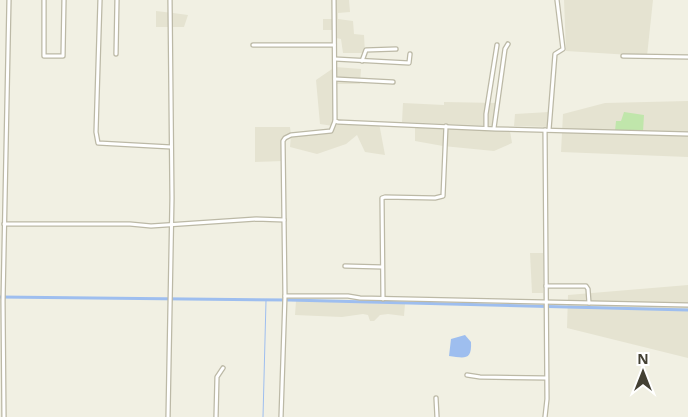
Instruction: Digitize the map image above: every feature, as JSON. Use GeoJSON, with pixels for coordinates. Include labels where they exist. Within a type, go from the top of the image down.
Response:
{"type":"FeatureCollection","features":[{"type":"Feature","properties":{"kind":"street"},"geometry":{"type":"LineString","coordinates":[[4,417],[3,293],[9,0]]}},
{"type":"Feature","properties":{"kind":"street"},"geometry":{"type":"LineString","coordinates":[[44,0],[44,56],[64,56],[64,0]]}},
{"type":"Feature","properties":{"kind":"street"},"geometry":{"type":"LineString","coordinates":[[100,0],[96,141],[98,144],[171,147]]}},
{"type":"Feature","properties":{"kind":"street"},"geometry":{"type":"LineString","coordinates":[[116,54],[117,0]]}},
{"type":"Feature","properties":{"kind":"street"},"geometry":{"type":"LineString","coordinates":[[168,417],[171,302],[170,0]]}},
{"type":"Feature","properties":{"kind":"street"},"geometry":{"type":"LineString","coordinates":[[282,417],[285,299],[283,141],[291,135],[331,131],[335,121],[334,0]]}},
{"type":"Feature","properties":{"kind":"street"},"geometry":{"type":"LineString","coordinates":[[545,417],[547,130],[555,54],[563,49],[558,0]]}},
{"type":"Feature","properties":{"kind":"street"},"geometry":{"type":"LineString","coordinates":[[494,128],[504,49],[508,44]]}},
{"type":"Feature","properties":{"kind":"street"},"geometry":{"type":"LineString","coordinates":[[253,45],[334,45]]}},
{"type":"Feature","properties":{"kind":"street"},"geometry":{"type":"LineString","coordinates":[[486,128],[486,114],[497,45]]}},
{"type":"Feature","properties":{"kind":"street"},"geometry":{"type":"LineString","coordinates":[[362,60],[366,50],[396,49]]}},
{"type":"Feature","properties":{"kind":"street"},"geometry":{"type":"LineString","coordinates":[[335,59],[409,62],[410,54]]}},
{"type":"Feature","properties":{"kind":"street"},"geometry":{"type":"LineString","coordinates":[[623,56],[688,57]]}},
{"type":"Feature","properties":{"kind":"street"},"geometry":{"type":"LineString","coordinates":[[335,79],[393,82]]}},
{"type":"Feature","properties":{"kind":"street"},"geometry":{"type":"LineString","coordinates":[[335,121],[688,134]]}},
{"type":"Feature","properties":{"kind":"street"},"geometry":{"type":"LineString","coordinates":[[383,299],[382,198],[385,196],[435,198],[444,196],[446,126]]}},
{"type":"Feature","properties":{"kind":"street"},"geometry":{"type":"LineString","coordinates":[[4,224],[130,224],[151,226],[256,219],[284,220]]}},
{"type":"Feature","properties":{"kind":"street"},"geometry":{"type":"LineString","coordinates":[[344,266],[382,267]]}},
{"type":"Feature","properties":{"kind":"street"},"geometry":{"type":"LineString","coordinates":[[546,286],[586,286],[589,304]]}},
{"type":"Feature","properties":{"kind":"street"},"geometry":{"type":"LineString","coordinates":[[285,299],[348,296],[383,299],[688,305]]}},
{"type":"Feature","properties":{"kind":"street"},"geometry":{"type":"LineString","coordinates":[[216,417],[217,377],[223,368]]}},
{"type":"Feature","properties":{"kind":"street"},"geometry":{"type":"LineString","coordinates":[[467,375],[480,377],[546,378]]}},
{"type":"Feature","properties":{"kind":"street"},"geometry":{"type":"LineString","coordinates":[[436,398],[437,417]]}},
{"type":"Feature","properties":{"kind":"shaded area"},"geometry":{"type":"Polygon","coordinates":[[[332,0],[349,0],[350,12],[338,13],[338,19],[353,21],[354,34],[364,35],[365,53],[343,53],[341,39],[336,38],[336,30],[323,30],[323,19],[332,19],[332,0]]]}},
{"type":"Feature","properties":{"kind":"shaded area"},"geometry":{"type":"Polygon","coordinates":[[[564,0],[653,0],[647,56],[566,51],[564,0]]]}},
{"type":"Feature","properties":{"kind":"shaded area"},"geometry":{"type":"Polygon","coordinates":[[[156,11],[188,15],[184,27],[156,27],[156,11]]]}},
{"type":"Feature","properties":{"kind":"shaded area"},"geometry":{"type":"Polygon","coordinates":[[[335,67],[361,69],[360,84],[335,84],[335,120],[379,123],[385,155],[365,152],[357,135],[346,144],[317,154],[290,147],[291,136],[283,141],[283,161],[255,162],[255,127],[290,127],[291,135],[331,131],[333,126],[320,124],[316,80],[335,67]]]}},
{"type":"Feature","properties":{"kind":"shaded area"},"geometry":{"type":"Polygon","coordinates":[[[688,101],[688,157],[561,152],[563,114],[605,103],[688,101]]]}},
{"type":"Feature","properties":{"kind":"shaded area"},"geometry":{"type":"Polygon","coordinates":[[[444,102],[497,103],[496,126],[402,122],[403,103],[444,105],[444,102]]]}},
{"type":"Feature","properties":{"kind":"shaded area"},"geometry":{"type":"Polygon","coordinates":[[[549,112],[549,127],[514,126],[515,114],[549,112]]]}},
{"type":"Feature","properties":{"kind":"shaded area"},"geometry":{"type":"Polygon","coordinates":[[[415,127],[510,131],[512,143],[494,151],[443,146],[415,141],[415,127]]]}},
{"type":"Feature","properties":{"kind":"shaded area"},"geometry":{"type":"Polygon","coordinates":[[[530,253],[543,253],[543,293],[532,293],[530,253]]]}},
{"type":"Feature","properties":{"kind":"shaded area"},"geometry":{"type":"Polygon","coordinates":[[[688,285],[688,358],[567,328],[568,295],[688,285]]]}},
{"type":"Feature","properties":{"kind":"shaded area"},"geometry":{"type":"Polygon","coordinates":[[[296,301],[405,304],[404,316],[380,315],[374,321],[370,321],[368,315],[363,314],[342,317],[295,315],[296,301]]]}},
{"type":"Feature","properties":{"kind":"green space"},"geometry":{"type":"Polygon","coordinates":[[[624,112],[644,115],[643,132],[615,131],[616,121],[621,121],[624,112]]]}},
{"type":"Feature","properties":{"kind":"water"},"geometry":{"type":"Polygon","coordinates":[[[465,335],[471,342],[468,355],[466,357],[449,356],[451,339],[465,335]]]}},
{"type":"Feature","properties":{"kind":"waterway"},"geometry":{"type":"LineString","coordinates":[[0,297],[289,300],[688,310]]}},
{"type":"Feature","properties":{"kind":"waterway"},"geometry":{"type":"LineString","coordinates":[[263,417],[266,301]]}}]}
